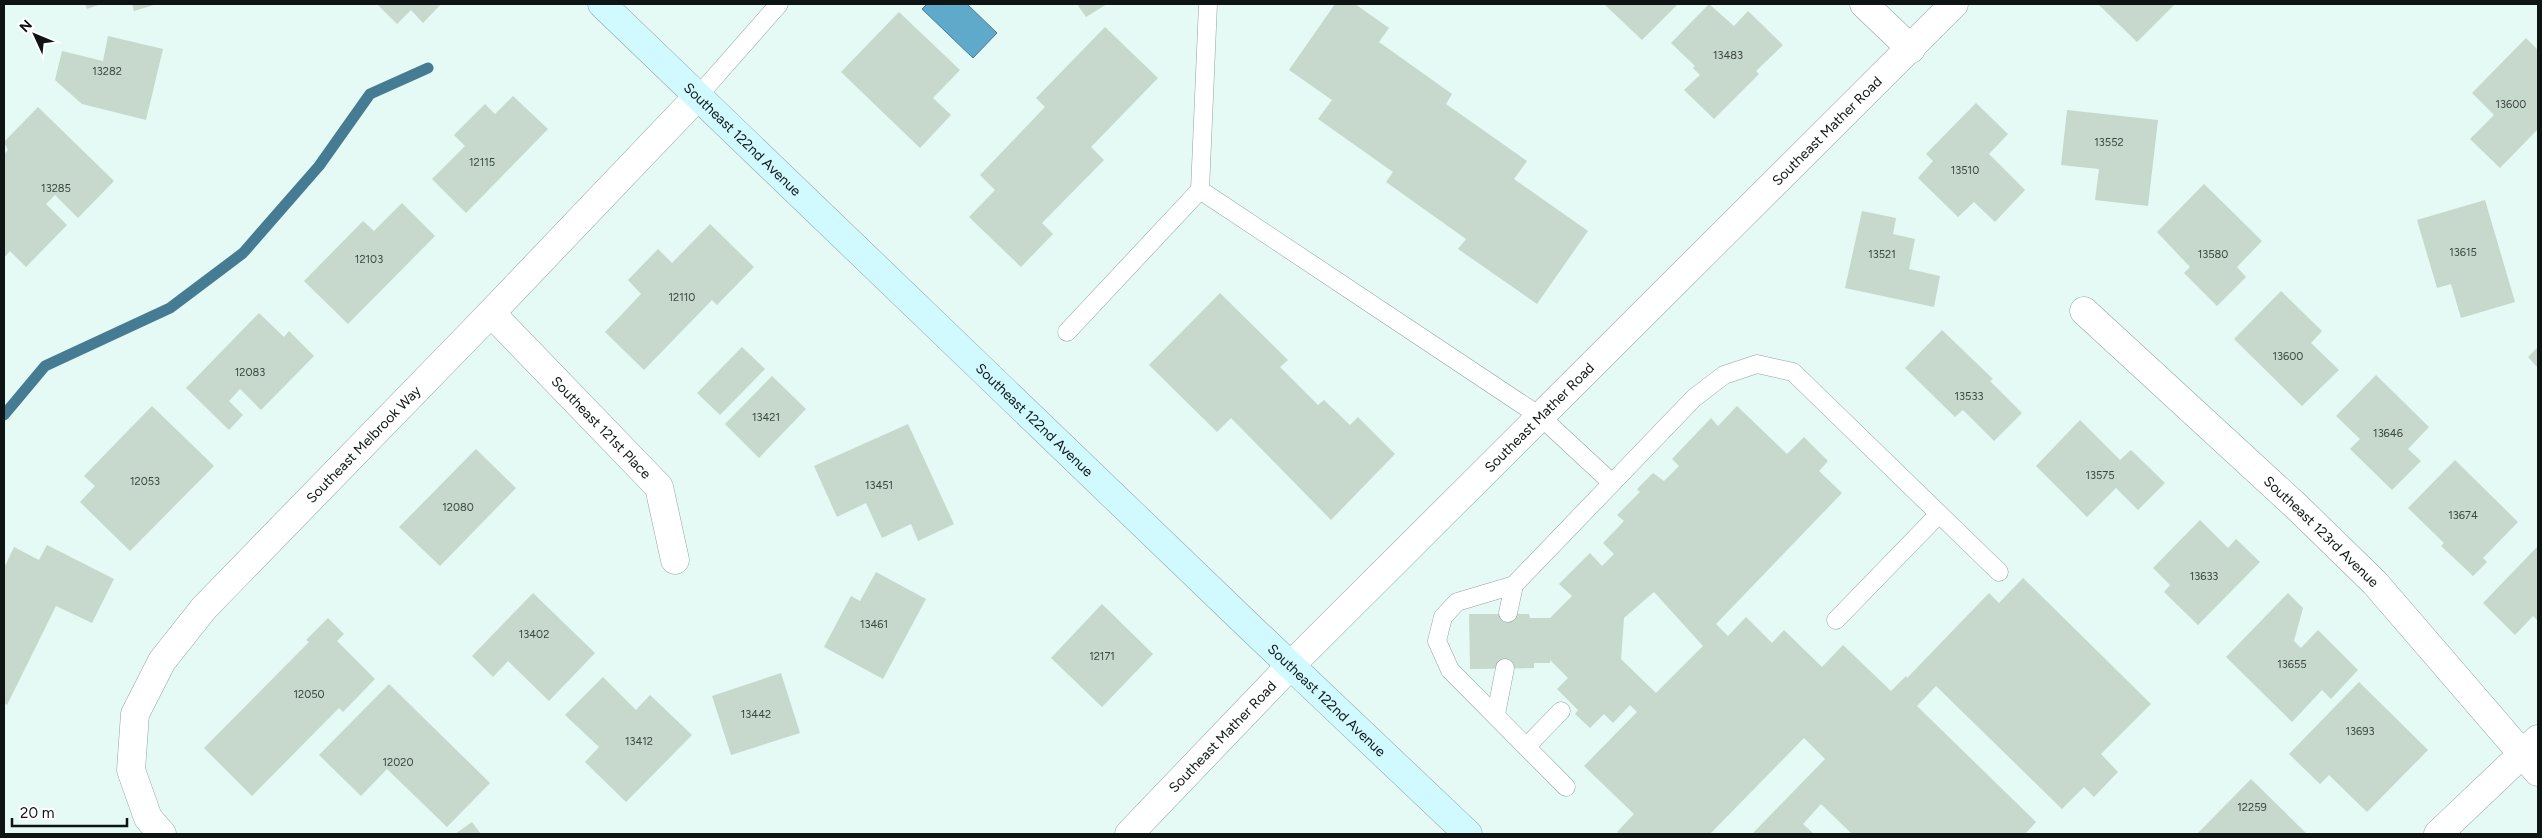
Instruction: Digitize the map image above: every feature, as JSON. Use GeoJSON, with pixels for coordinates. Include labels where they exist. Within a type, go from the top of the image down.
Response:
{"type":"FeatureCollection","features":[{"type":"Feature","properties":{"kind":"main road","name":"Southeast 122nd Avenue"},"geometry":{"type":"LineString","coordinates":[[602,4],[1290,666],[1468,834]]}},
{"type":"Feature","properties":{"kind":"street"},"geometry":{"type":"LineString","coordinates":[[1864,4],[1911,49]]}},
{"type":"Feature","properties":{"kind":"street","name":"Southeast Mather Road"},"geometry":{"type":"LineString","coordinates":[[1130,834],[1290,666],[1911,49],[1954,4]]}},
{"type":"Feature","properties":{"kind":"street","name":"Southeast Melbrook Way"},"geometry":{"type":"LineString","coordinates":[[162,834],[148,818],[131,770],[135,714],[162,661],[204,608],[491,313],[698,96]]}},
{"type":"Feature","properties":{"kind":"street","name":"Southeast 123rd Avenue"},"geometry":{"type":"LineString","coordinates":[[2084,311],[2297,507],[2375,583],[2533,755]]}},
{"type":"Feature","properties":{"kind":"street","name":"Southeast 121st Place"},"geometry":{"type":"LineString","coordinates":[[491,313],[659,487],[675,560]]}},
{"type":"Feature","properties":{"kind":"street"},"geometry":{"type":"LineString","coordinates":[[2438,834],[2533,755]]}},
{"type":"Feature","properties":{"kind":"lane"},"geometry":{"type":"LineString","coordinates":[[698,96],[779,4]]}},
{"type":"Feature","properties":{"kind":"lane"},"geometry":{"type":"LineString","coordinates":[[1067,332],[1200,190],[1208,4]]}},
{"type":"Feature","properties":{"kind":"lane"},"geometry":{"type":"LineString","coordinates":[[1200,190],[1540,417],[1612,483]]}},
{"type":"Feature","properties":{"kind":"lane"},"geometry":{"type":"LineString","coordinates":[[1566,787],[1496,714],[1450,670],[1437,641],[1443,617],[1457,602],[1514,586],[1694,398],[1724,375],[1757,364],[1793,372],[2000,572]]}},
{"type":"Feature","properties":{"kind":"lane"},"geometry":{"type":"LineString","coordinates":[[1836,620],[1939,514]]}},
{"type":"Feature","properties":{"kind":"lane"},"geometry":{"type":"LineString","coordinates":[[1508,613],[1514,586]]}},
{"type":"Feature","properties":{"kind":"lane"},"geometry":{"type":"LineString","coordinates":[[1496,714],[1504,668]]}},
{"type":"Feature","properties":{"kind":"lane"},"geometry":{"type":"LineString","coordinates":[[1527,746],[1561,711]]}},
{"type":"Feature","properties":{"kind":"water"},"geometry":{"type":"Polygon","coordinates":[[[927,4],[967,4],[997,33],[973,58],[922,9],[927,4]]]}},
{"type":"Feature","properties":{"kind":"building"},"geometry":{"type":"Polygon","coordinates":[[[85,4],[101,4],[87,9],[85,4]]]}},
{"type":"Feature","properties":{"kind":"building"},"geometry":{"type":"Polygon","coordinates":[[[132,4],[157,4],[134,11],[132,4]]]}},
{"type":"Feature","properties":{"kind":"building"},"geometry":{"type":"Polygon","coordinates":[[[377,4],[441,4],[423,23],[411,10],[397,24],[377,4]]]}},
{"type":"Feature","properties":{"kind":"building"},"geometry":{"type":"Polygon","coordinates":[[[1077,4],[1107,4],[1086,17],[1077,4]]]}},
{"type":"Feature","properties":{"kind":"building"},"geometry":{"type":"Polygon","coordinates":[[[1335,4],[1355,4],[1389,28],[1379,42],[1452,94],[1446,104],[1527,161],[1514,179],[1588,231],[1537,304],[1458,249],[1466,239],[1386,182],[1393,172],[1318,119],[1332,100],[1289,70],[1335,4]]]}},
{"type":"Feature","properties":{"kind":"building"},"geometry":{"type":"Polygon","coordinates":[[[1604,4],[1678,4],[1642,40],[1604,4]]]}},
{"type":"Feature","properties":{"kind":"building"},"geometry":{"type":"Polygon","coordinates":[[[1709,4],[1734,26],[1748,11],[1783,45],[1756,71],[1759,74],[1714,119],[1684,90],[1700,75],[1693,68],[1695,66],[1671,43],[1709,4]]]}},
{"type":"Feature","properties":{"kind":"building"},"geometry":{"type":"Polygon","coordinates":[[[2098,4],[2175,4],[2137,42],[2098,4]]]}},
{"type":"Feature","properties":{"kind":"building"},"geometry":{"type":"Polygon","coordinates":[[[899,12],[960,70],[933,98],[951,115],[920,148],[841,72],[899,12]]]}},
{"type":"Feature","properties":{"kind":"building"},"geometry":{"type":"Polygon","coordinates":[[[1105,27],[1158,78],[1091,147],[1104,160],[1042,223],[1053,234],[1021,267],[969,217],[995,190],[980,175],[1045,107],[1036,98],[1105,27]]]}},
{"type":"Feature","properties":{"kind":"building"},"geometry":{"type":"Polygon","coordinates":[[[108,36],[163,49],[146,120],[82,104],[55,80],[62,51],[103,61],[108,36]]]}},
{"type":"Feature","properties":{"kind":"building"},"geometry":{"type":"Polygon","coordinates":[[[2526,38],[2538,50],[2538,129],[2500,168],[2470,139],[2494,115],[2472,93],[2526,38]]]}},
{"type":"Feature","properties":{"kind":"building"},"geometry":{"type":"Polygon","coordinates":[[[513,96],[548,129],[466,213],[432,179],[465,146],[454,135],[485,104],[495,114],[513,96]]]}},
{"type":"Feature","properties":{"kind":"building"},"geometry":{"type":"Polygon","coordinates":[[[1976,103],[2008,134],[1989,154],[2025,190],[1995,222],[1974,202],[1958,217],[1918,178],[1933,161],[1926,154],[1976,103]]]}},
{"type":"Feature","properties":{"kind":"building"},"geometry":{"type":"Polygon","coordinates":[[[38,107],[114,181],[78,218],[55,195],[46,204],[67,225],[26,267],[10,251],[4,258],[4,154],[8,150],[4,142],[38,107]]]}},
{"type":"Feature","properties":{"kind":"building"},"geometry":{"type":"Polygon","coordinates":[[[2067,110],[2158,120],[2148,206],[2095,200],[2099,169],[2061,165],[2067,110]]]}},
{"type":"Feature","properties":{"kind":"building"},"geometry":{"type":"Polygon","coordinates":[[[2204,184],[2262,241],[2237,267],[2246,277],[2217,306],[2184,273],[2190,267],[2157,232],[2204,184]]]}},
{"type":"Feature","properties":{"kind":"building"},"geometry":{"type":"Polygon","coordinates":[[[2485,200],[2515,302],[2461,318],[2451,284],[2437,288],[2417,220],[2485,200]]]}},
{"type":"Feature","properties":{"kind":"building"},"geometry":{"type":"Polygon","coordinates":[[[402,203],[435,236],[348,324],[304,281],[363,221],[374,231],[402,203]]]}},
{"type":"Feature","properties":{"kind":"building"},"geometry":{"type":"Polygon","coordinates":[[[1862,211],[1896,218],[1893,234],[1915,239],[1909,269],[1940,276],[1934,307],[1845,288],[1862,211]]]}},
{"type":"Feature","properties":{"kind":"building"},"geometry":{"type":"Polygon","coordinates":[[[710,224],[754,267],[717,305],[712,300],[644,370],[605,332],[641,294],[628,280],[658,249],[672,263],[710,224]]]}},
{"type":"Feature","properties":{"kind":"building"},"geometry":{"type":"Polygon","coordinates":[[[2281,291],[2322,331],[2311,343],[2339,370],[2302,406],[2234,339],[2281,291]]]}},
{"type":"Feature","properties":{"kind":"building"},"geometry":{"type":"Polygon","coordinates":[[[1220,293],[1288,360],[1280,367],[1318,405],[1324,400],[1350,425],[1358,417],[1395,454],[1331,520],[1231,418],[1217,432],[1149,365],[1220,293]]]}},
{"type":"Feature","properties":{"kind":"building"},"geometry":{"type":"Polygon","coordinates":[[[259,313],[284,337],[289,331],[314,356],[261,410],[240,389],[229,401],[243,415],[229,430],[186,388],[259,313]]]}},
{"type":"Feature","properties":{"kind":"building"},"geometry":{"type":"Polygon","coordinates":[[[1942,330],[1993,379],[1990,381],[2022,413],[1994,441],[1963,410],[1955,417],[1905,368],[1942,330]]]}},
{"type":"Feature","properties":{"kind":"building"},"geometry":{"type":"Polygon","coordinates":[[[742,347],[765,369],[720,415],[697,393],[742,347]]]}},
{"type":"Feature","properties":{"kind":"building"},"geometry":{"type":"Polygon","coordinates":[[[2538,347],[2538,368],[2528,357],[2538,347]]]}},
{"type":"Feature","properties":{"kind":"building"},"geometry":{"type":"Polygon","coordinates":[[[2376,375],[2429,427],[2408,449],[2421,461],[2392,490],[2350,449],[2360,439],[2336,416],[2376,375]]]}},
{"type":"Feature","properties":{"kind":"building"},"geometry":{"type":"Polygon","coordinates":[[[772,376],[806,409],[759,458],[725,424],[772,376]]]}},
{"type":"Feature","properties":{"kind":"building"},"geometry":{"type":"Polygon","coordinates":[[[152,406],[214,466],[130,551],[80,502],[95,486],[84,476],[152,406]]]}},
{"type":"Feature","properties":{"kind":"building"},"geometry":{"type":"Polygon","coordinates":[[[1737,406],[1787,454],[1804,437],[1828,461],[1819,471],[1842,493],[1716,624],[1728,636],[1746,617],[1772,643],[1784,630],[1822,667],[1843,645],[1891,691],[1906,676],[1907,678],[1989,593],[1999,603],[2023,578],[2151,704],[2101,754],[2118,772],[2094,797],[2084,787],[2062,809],[1936,686],[1917,706],[2036,822],[2025,834],[1852,834],[1821,804],[1803,824],[1814,834],[1752,834],[1825,759],[1804,738],[1710,834],[1620,834],[1617,832],[1634,814],[1584,766],[1637,712],[1630,705],[1613,723],[1604,714],[1590,728],[1575,714],[1578,710],[1557,689],[1568,678],[1550,660],[1550,663],[1534,663],[1534,668],[1470,669],[1469,614],[1529,614],[1530,618],[1550,618],[1572,596],[1559,584],[1590,553],[1602,566],[1614,554],[1603,543],[1624,521],[1617,515],[1640,492],[1637,489],[1653,473],[1664,481],[1679,466],[1672,459],[1711,418],[1718,426],[1737,406]],[[1654,592],[1624,618],[1621,659],[1656,693],[1703,646],[1654,592]]]}},
{"type":"Feature","properties":{"kind":"building"},"geometry":{"type":"Polygon","coordinates":[[[2080,420],[2120,460],[2131,450],[2165,483],[2138,510],[2116,488],[2087,517],[2036,466],[2080,420]]]}},
{"type":"Feature","properties":{"kind":"building"},"geometry":{"type":"Polygon","coordinates":[[[908,424],[954,524],[918,541],[911,524],[882,538],[866,503],[837,517],[814,466],[908,424]]]}},
{"type":"Feature","properties":{"kind":"building"},"geometry":{"type":"Polygon","coordinates":[[[476,449],[516,488],[440,566],[399,527],[476,449]]]}},
{"type":"Feature","properties":{"kind":"building"},"geometry":{"type":"Polygon","coordinates":[[[2455,460],[2518,522],[2483,558],[2487,562],[2473,576],[2441,546],[2444,543],[2408,508],[2455,460]]]}},
{"type":"Feature","properties":{"kind":"building"},"geometry":{"type":"Polygon","coordinates":[[[2200,520],[2228,548],[2236,539],[2260,562],[2198,625],[2164,592],[2170,585],[2153,568],[2200,520]]]}},
{"type":"Feature","properties":{"kind":"building"},"geometry":{"type":"Polygon","coordinates":[[[47,545],[114,579],[92,623],[56,606],[7,705],[4,703],[4,568],[14,547],[39,560],[47,545]]]}},
{"type":"Feature","properties":{"kind":"building"},"geometry":{"type":"Polygon","coordinates":[[[2538,546],[2538,621],[2533,616],[2515,635],[2483,603],[2538,546]]]}},
{"type":"Feature","properties":{"kind":"building"},"geometry":{"type":"Polygon","coordinates":[[[876,572],[926,599],[883,679],[824,647],[851,596],[860,601],[876,572]]]}},
{"type":"Feature","properties":{"kind":"building"},"geometry":{"type":"Polygon","coordinates":[[[533,593],[595,653],[549,701],[508,661],[493,677],[472,656],[533,593]]]}},
{"type":"Feature","properties":{"kind":"building"},"geometry":{"type":"Polygon","coordinates":[[[2288,593],[2303,608],[2294,641],[2301,648],[2318,630],[2358,670],[2331,699],[2322,690],[2292,722],[2226,657],[2288,593]]]}},
{"type":"Feature","properties":{"kind":"building"},"geometry":{"type":"Polygon","coordinates":[[[1102,604],[1153,654],[1102,707],[1051,658],[1102,604]]]}},
{"type":"Feature","properties":{"kind":"building"},"geometry":{"type":"Polygon","coordinates":[[[328,618],[344,634],[337,641],[375,679],[343,712],[339,708],[252,796],[204,748],[309,642],[306,640],[328,618]]]}},
{"type":"Feature","properties":{"kind":"building"},"geometry":{"type":"Polygon","coordinates":[[[781,673],[800,733],[731,755],[712,696],[781,673]]]}},
{"type":"Feature","properties":{"kind":"building"},"geometry":{"type":"Polygon","coordinates":[[[603,677],[636,710],[650,695],[692,735],[626,802],[585,762],[599,747],[565,715],[603,677]]]}},
{"type":"Feature","properties":{"kind":"building"},"geometry":{"type":"Polygon","coordinates":[[[2359,682],[2428,750],[2367,812],[2329,775],[2320,784],[2289,754],[2359,682]]]}},
{"type":"Feature","properties":{"kind":"building"},"geometry":{"type":"Polygon","coordinates":[[[389,684],[490,783],[447,827],[387,769],[361,796],[319,755],[389,684]]]}},
{"type":"Feature","properties":{"kind":"building"},"geometry":{"type":"Polygon","coordinates":[[[2251,779],[2307,834],[2197,834],[2251,779]]]}},
{"type":"Feature","properties":{"kind":"building"},"geometry":{"type":"Polygon","coordinates":[[[472,822],[481,834],[455,834],[472,822]]]}},
{"type":"Feature","properties":{"kind":"waterway"},"geometry":{"type":"LineString","coordinates":[[4,415],[45,366],[170,308],[243,253],[319,166],[370,94],[428,68]]}}]}
